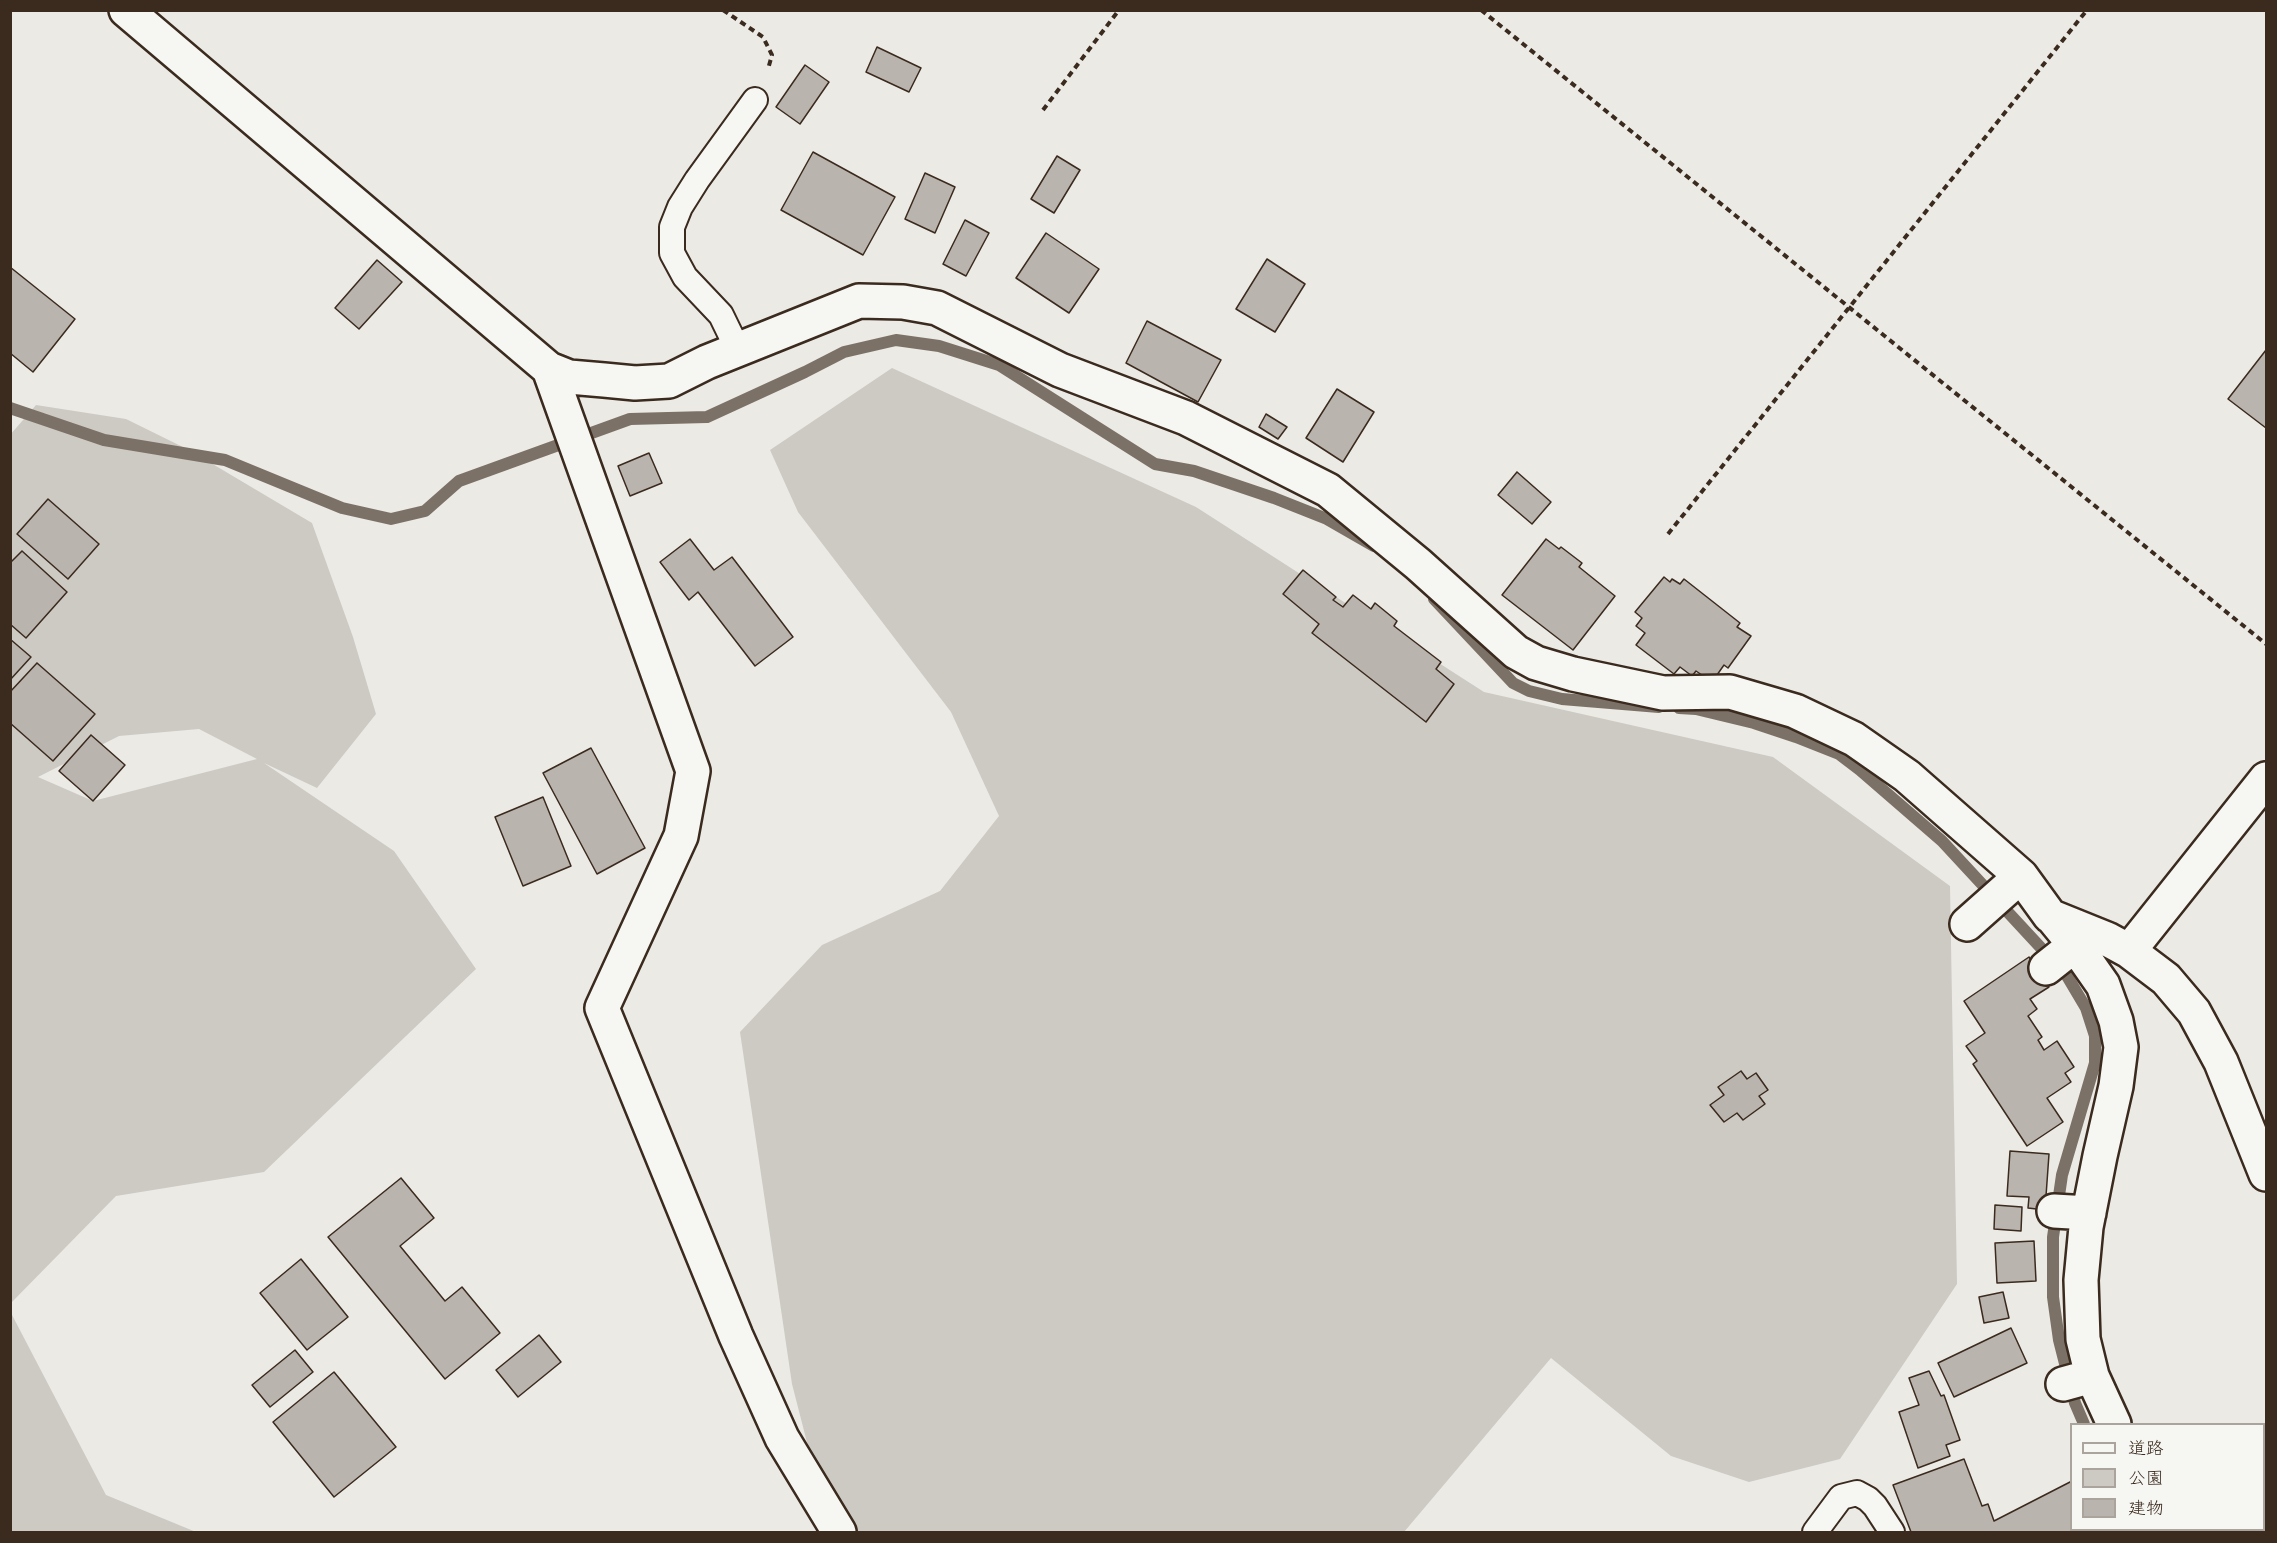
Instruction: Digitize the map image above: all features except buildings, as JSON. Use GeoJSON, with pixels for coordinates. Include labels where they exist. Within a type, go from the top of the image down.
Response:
{"type":"FeatureCollection","features":[{"type":"Feature","properties":{"kind":"street"},"geometry":{"type":"LineString","coordinates":[[126,10],[549,369],[569,377],[635,383],[669,381],[706,362],[859,301],[903,302],[937,308],[1060,370],[1186,418],[1328,490],[1418,564],[1516,652],[1536,663],[1573,674],[1663,693],[1730,692],[1795,711],[1854,739],[1907,776],[2021,876],[2075,945],[2103,986],[2116,1021],[2121,1047],[2116,1086],[2089,1213],[2081,1280],[2083,1339],[2077,1380],[2112,1423]]}},
{"type":"Feature","properties":{"kind":"street"},"geometry":{"type":"LineString","coordinates":[[549,369],[693,771],[681,836],[602,1008],[745,1356],[782,1438],[839,1533]]}},
{"type":"Feature","properties":{"kind":"street"},"geometry":{"type":"LineString","coordinates":[[2129,951],[2266,778]]}},
{"type":"Feature","properties":{"kind":"street"},"geometry":{"type":"LineString","coordinates":[[1966,924],[2021,876]]}},
{"type":"Feature","properties":{"kind":"street"},"geometry":{"type":"LineString","coordinates":[[2050,915],[2107,939],[2129,951],[2166,978],[2194,1012],[2221,1062],[2266,1174]]}},
{"type":"Feature","properties":{"kind":"street"},"geometry":{"type":"LineString","coordinates":[[2046,968],[2075,945]]}},
{"type":"Feature","properties":{"kind":"street"},"geometry":{"type":"LineString","coordinates":[[2054,1211],[2089,1213]]}},
{"type":"Feature","properties":{"kind":"lane"},"geometry":{"type":"LineString","coordinates":[[738,350],[721,315],[686,278],[672,254],[672,227],[680,207],[697,180],[755,100]]}},
{"type":"Feature","properties":{"kind":"lane"},"geometry":{"type":"LineString","coordinates":[[1815,1533],[1841,1497],[1857,1493],[1875,1506],[1892,1533]]}},
{"type":"Feature","properties":{"kind":"path"},"geometry":{"type":"LineString","coordinates":[[723,10],[763,37],[772,55],[755,100]]}},
{"type":"Feature","properties":{"kind":"path"},"geometry":{"type":"LineString","coordinates":[[1042,110],[1119,10]]}},
{"type":"Feature","properties":{"kind":"path"},"geometry":{"type":"LineString","coordinates":[[1481,10],[2266,644]]}},
{"type":"Feature","properties":{"kind":"path"},"geometry":{"type":"LineString","coordinates":[[1668,534],[2087,10]]}},
{"type":"Feature","properties":{"kind":"green space"},"geometry":{"type":"Polygon","coordinates":[[[892,368],[1196,507],[1484,692],[1773,757],[1950,886],[1957,1284],[1840,1459],[1749,1482],[1671,1456],[1551,1358],[1404,1532],[830,1532],[792,1384],[740,1032],[822,945],[940,891],[999,816],[951,712],[798,512],[770,450],[892,368]]]}},
{"type":"Feature","properties":{"kind":"green space"},"geometry":{"type":"Polygon","coordinates":[[[36,405],[126,419],[189,450],[312,523],[353,637],[376,714],[317,788],[264,763],[394,851],[476,969],[264,1172],[116,1196],[11,1303],[10,435],[36,405]],[[199,729],[119,736],[38,777],[93,801],[257,759],[199,729]]]}},
{"type":"Feature","properties":{"kind":"green space"},"geometry":{"type":"Polygon","coordinates":[[[11,1313],[106,1495],[196,1532],[11,1532],[11,1313]]]}},
{"type":"Feature","properties":{"kind":"waterway"},"geometry":{"type":"LineString","coordinates":[[10,408],[104,440],[225,460],[342,508],[391,519],[425,511],[459,481],[630,419],[707,417],[844,352],[896,340],[939,346],[999,365],[1155,464],[1194,471],[1274,498],[1327,519],[1374,546]]}},
{"type":"Feature","properties":{"kind":"waterway"},"geometry":{"type":"LineString","coordinates":[[1434,599],[1513,683],[1529,691],[1562,699],[1659,707]]}},
{"type":"Feature","properties":{"kind":"waterway"},"geometry":{"type":"LineString","coordinates":[[1679,708],[1696,709],[1754,723],[1839,754],[1942,841],[2067,976],[2086,1008],[2095,1036],[2095,1063],[2062,1175],[2053,1237],[2053,1297],[2059,1340],[2075,1403],[2084,1423]]}}]}
